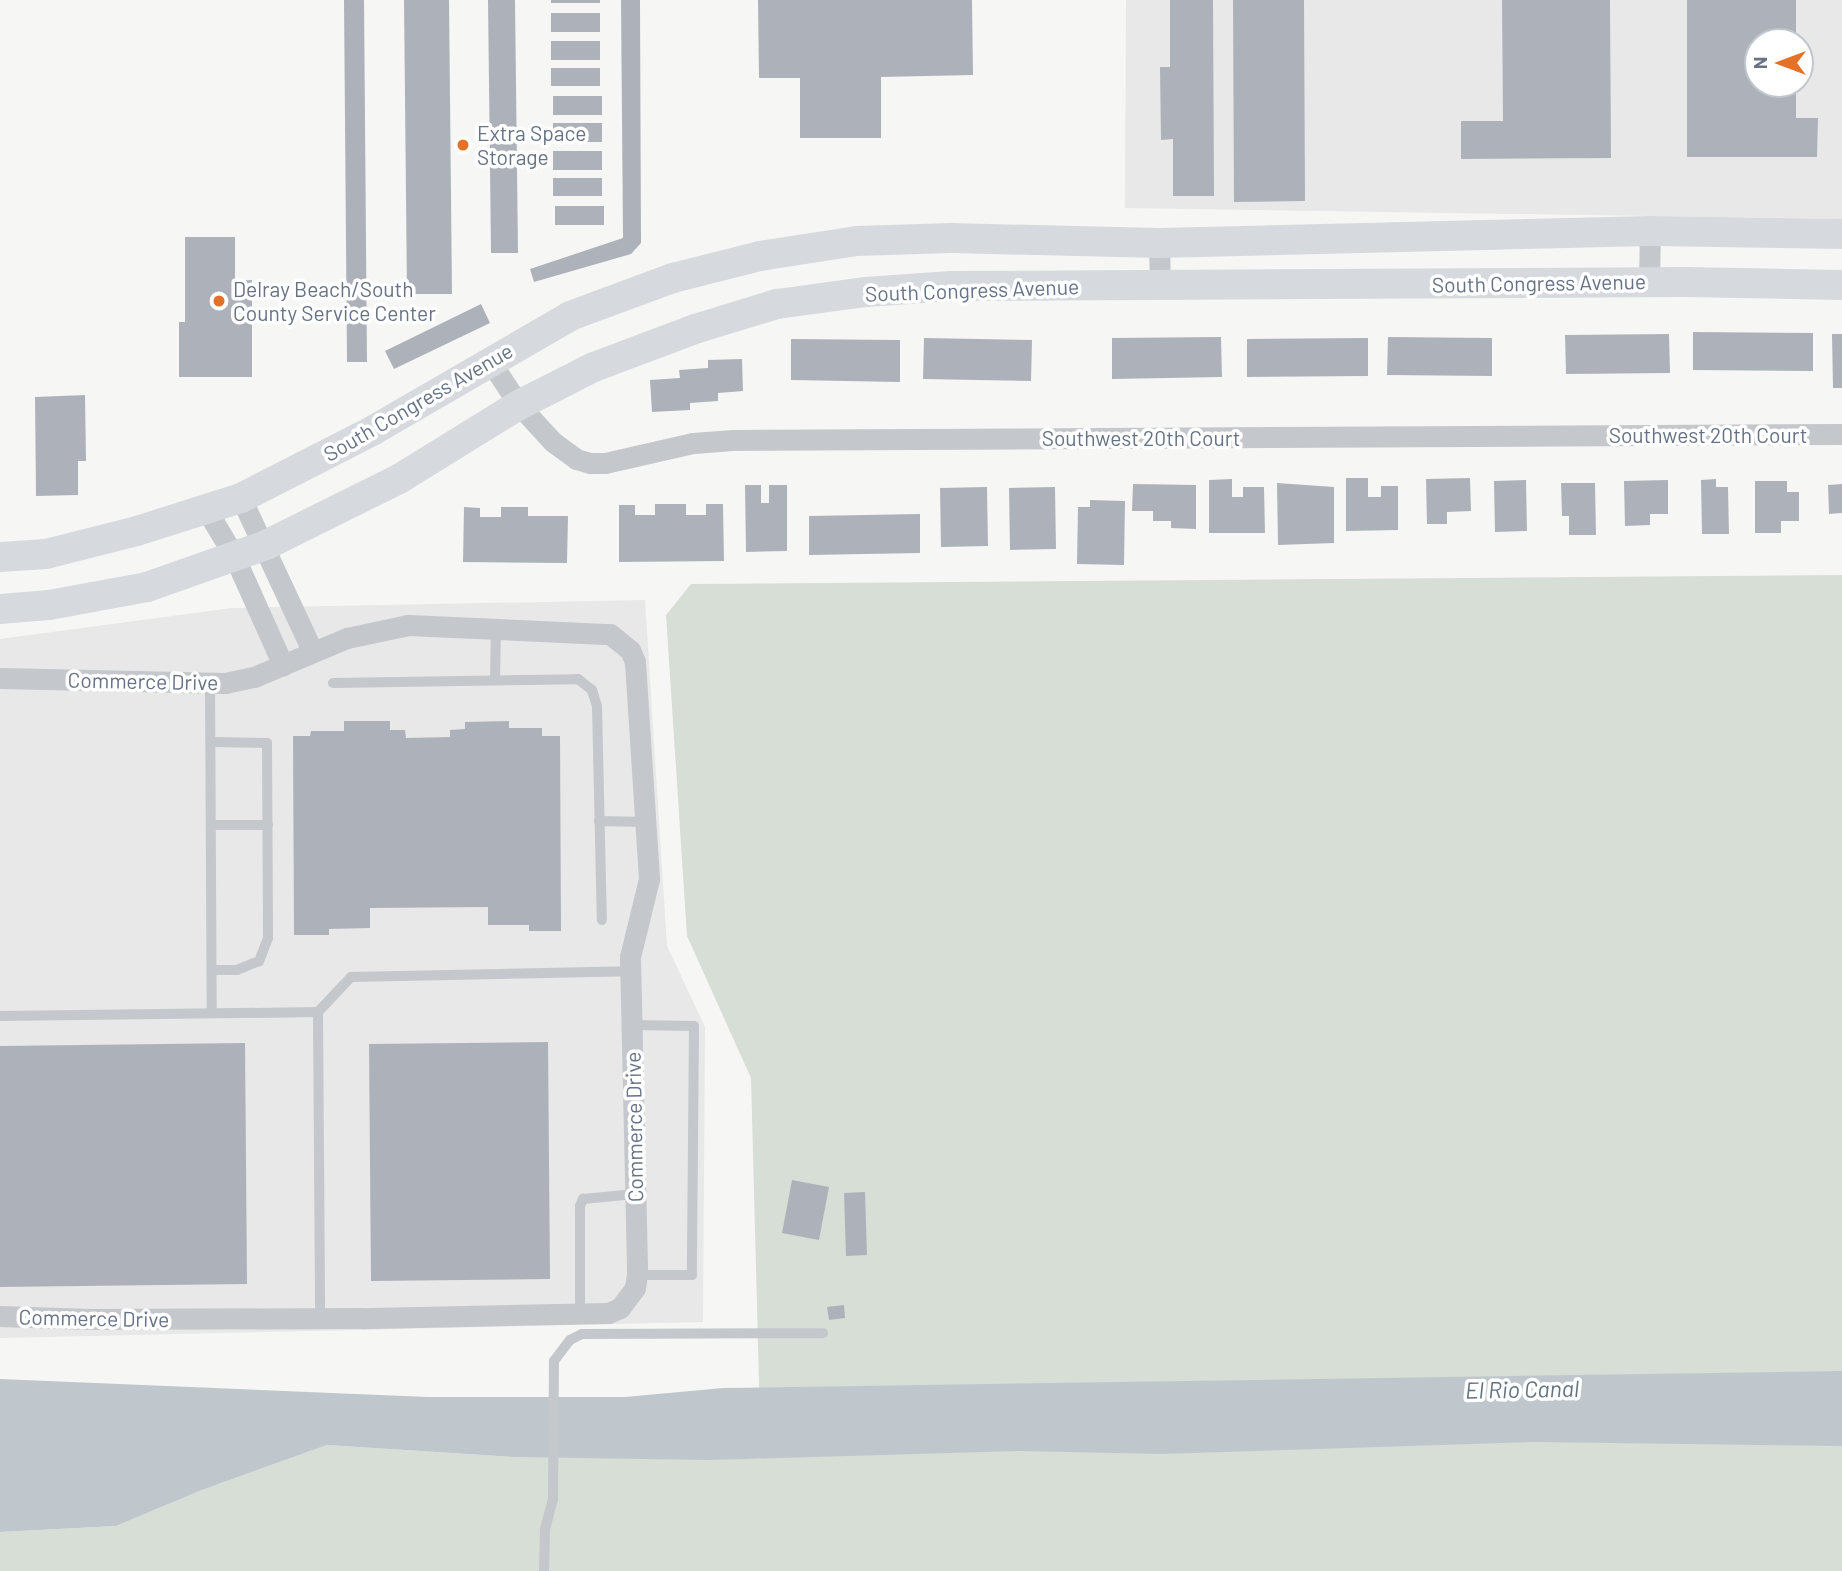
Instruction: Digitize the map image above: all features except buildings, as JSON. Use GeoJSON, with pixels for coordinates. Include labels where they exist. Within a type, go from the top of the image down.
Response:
{"type":"FeatureCollection","features":[{"type":"Feature","properties":{"kind":"main road","name":"South Congress Avenue"},"geometry":{"type":"LineString","coordinates":[[0,557],[46,554],[137,531],[242,498],[372,431],[570,316],[673,278],[761,256],[857,241],[951,238],[1159,243],[1650,231],[1842,234]]}},
{"type":"Feature","properties":{"kind":"main road","name":"South Congress Avenue"},"geometry":{"type":"LineString","coordinates":[[0,609],[49,604],[147,587],[266,545],[399,479],[519,405],[594,367],[695,329],[777,304],[866,292],[951,286],[1650,282],[1842,285]]}},
{"type":"Feature","properties":{"kind":"street"},"geometry":{"type":"LineString","coordinates":[[1650,231],[1650,282]]}},
{"type":"Feature","properties":{"kind":"street"},"geometry":{"type":"LineString","coordinates":[[1159,243],[1160,286]]}},
{"type":"Feature","properties":{"kind":"street","name":"Southwest 20th Court"},"geometry":{"type":"LineString","coordinates":[[490,361],[519,405],[563,452],[576,459],[605,463],[693,443],[733,440],[1842,434]]}},
{"type":"Feature","properties":{"kind":"street"},"geometry":{"type":"LineString","coordinates":[[242,498],[266,545],[312,650]]}},
{"type":"Feature","properties":{"kind":"street"},"geometry":{"type":"LineString","coordinates":[[206,509],[234,556],[283,664]]}},
{"type":"Feature","properties":{"kind":"street","name":"Commerce Drive"},"geometry":{"type":"LineString","coordinates":[[0,678],[211,684],[240,681],[347,638],[408,625],[598,632],[621,640],[630,650],[635,662],[649,879],[632,943],[630,971],[637,1275],[629,1299],[620,1308],[608,1313],[580,1314],[320,1318],[90,1320],[0,1316]]}},
{"type":"Feature","properties":{"kind":"lane"},"geometry":{"type":"LineString","coordinates":[[495,680],[496,628]]}},
{"type":"Feature","properties":{"kind":"lane"},"geometry":{"type":"LineString","coordinates":[[333,683],[578,679],[592,690],[597,706],[601,920]]}},
{"type":"Feature","properties":{"kind":"lane"},"geometry":{"type":"LineString","coordinates":[[211,684],[212,1013]]}},
{"type":"Feature","properties":{"kind":"lane"},"geometry":{"type":"LineString","coordinates":[[211,742],[268,743],[268,938],[258,961],[237,970],[212,970]]}},
{"type":"Feature","properties":{"kind":"lane"},"geometry":{"type":"LineString","coordinates":[[599,821],[645,822]]}},
{"type":"Feature","properties":{"kind":"lane"},"geometry":{"type":"LineString","coordinates":[[211,825],[268,825]]}},
{"type":"Feature","properties":{"kind":"lane"},"geometry":{"type":"LineString","coordinates":[[320,1318],[318,1012],[351,977],[630,971]]}},
{"type":"Feature","properties":{"kind":"lane"},"geometry":{"type":"LineString","coordinates":[[0,1016],[318,1012]]}},
{"type":"Feature","properties":{"kind":"lane"},"geometry":{"type":"LineString","coordinates":[[632,1025],[694,1026],[692,1275],[637,1275]]}},
{"type":"Feature","properties":{"kind":"lane"},"geometry":{"type":"LineString","coordinates":[[580,1314],[580,1206],[583,1199],[635,1194]]}},
{"type":"Feature","properties":{"kind":"lane"},"geometry":{"type":"LineString","coordinates":[[544,1571],[545,1530],[553,1499],[554,1361],[570,1340],[582,1335],[823,1332]]}},
{"type":"Feature","properties":{"kind":"shaded area"},"geometry":{"type":"Polygon","coordinates":[[[1126,0],[1842,0],[1842,219],[1125,208],[1126,0]]]}},
{"type":"Feature","properties":{"kind":"shaded area"},"geometry":{"type":"Polygon","coordinates":[[[1842,575],[1842,1571],[0,1571],[0,1532],[116,1526],[202,1490],[327,1445],[512,1457],[761,1459],[751,1078],[687,936],[666,615],[691,584],[1842,575]]]}},
{"type":"Feature","properties":{"kind":"shaded area"},"geometry":{"type":"Polygon","coordinates":[[[645,600],[667,946],[705,1027],[703,1322],[0,1338],[0,639],[232,608],[645,600]]]}},
{"type":"Feature","properties":{"kind":"water","name":"El Rio Canal"},"geometry":{"type":"Polygon","coordinates":[[[1842,1371],[1842,1446],[1535,1442],[1161,1454],[1020,1451],[708,1460],[512,1457],[327,1445],[202,1490],[116,1526],[0,1532],[0,1379],[428,1397],[625,1397],[723,1388],[1842,1371]]]}},
{"type":"Feature","properties":{"kind":"place","name":"Extra Space Storage"},"geometry":{"type":"Point","coordinates":[463,145]}},
{"type":"Feature","properties":{"kind":"place","name":"Delray Beach/South County Service Center"},"geometry":{"type":"Point","coordinates":[219,301]}}]}
